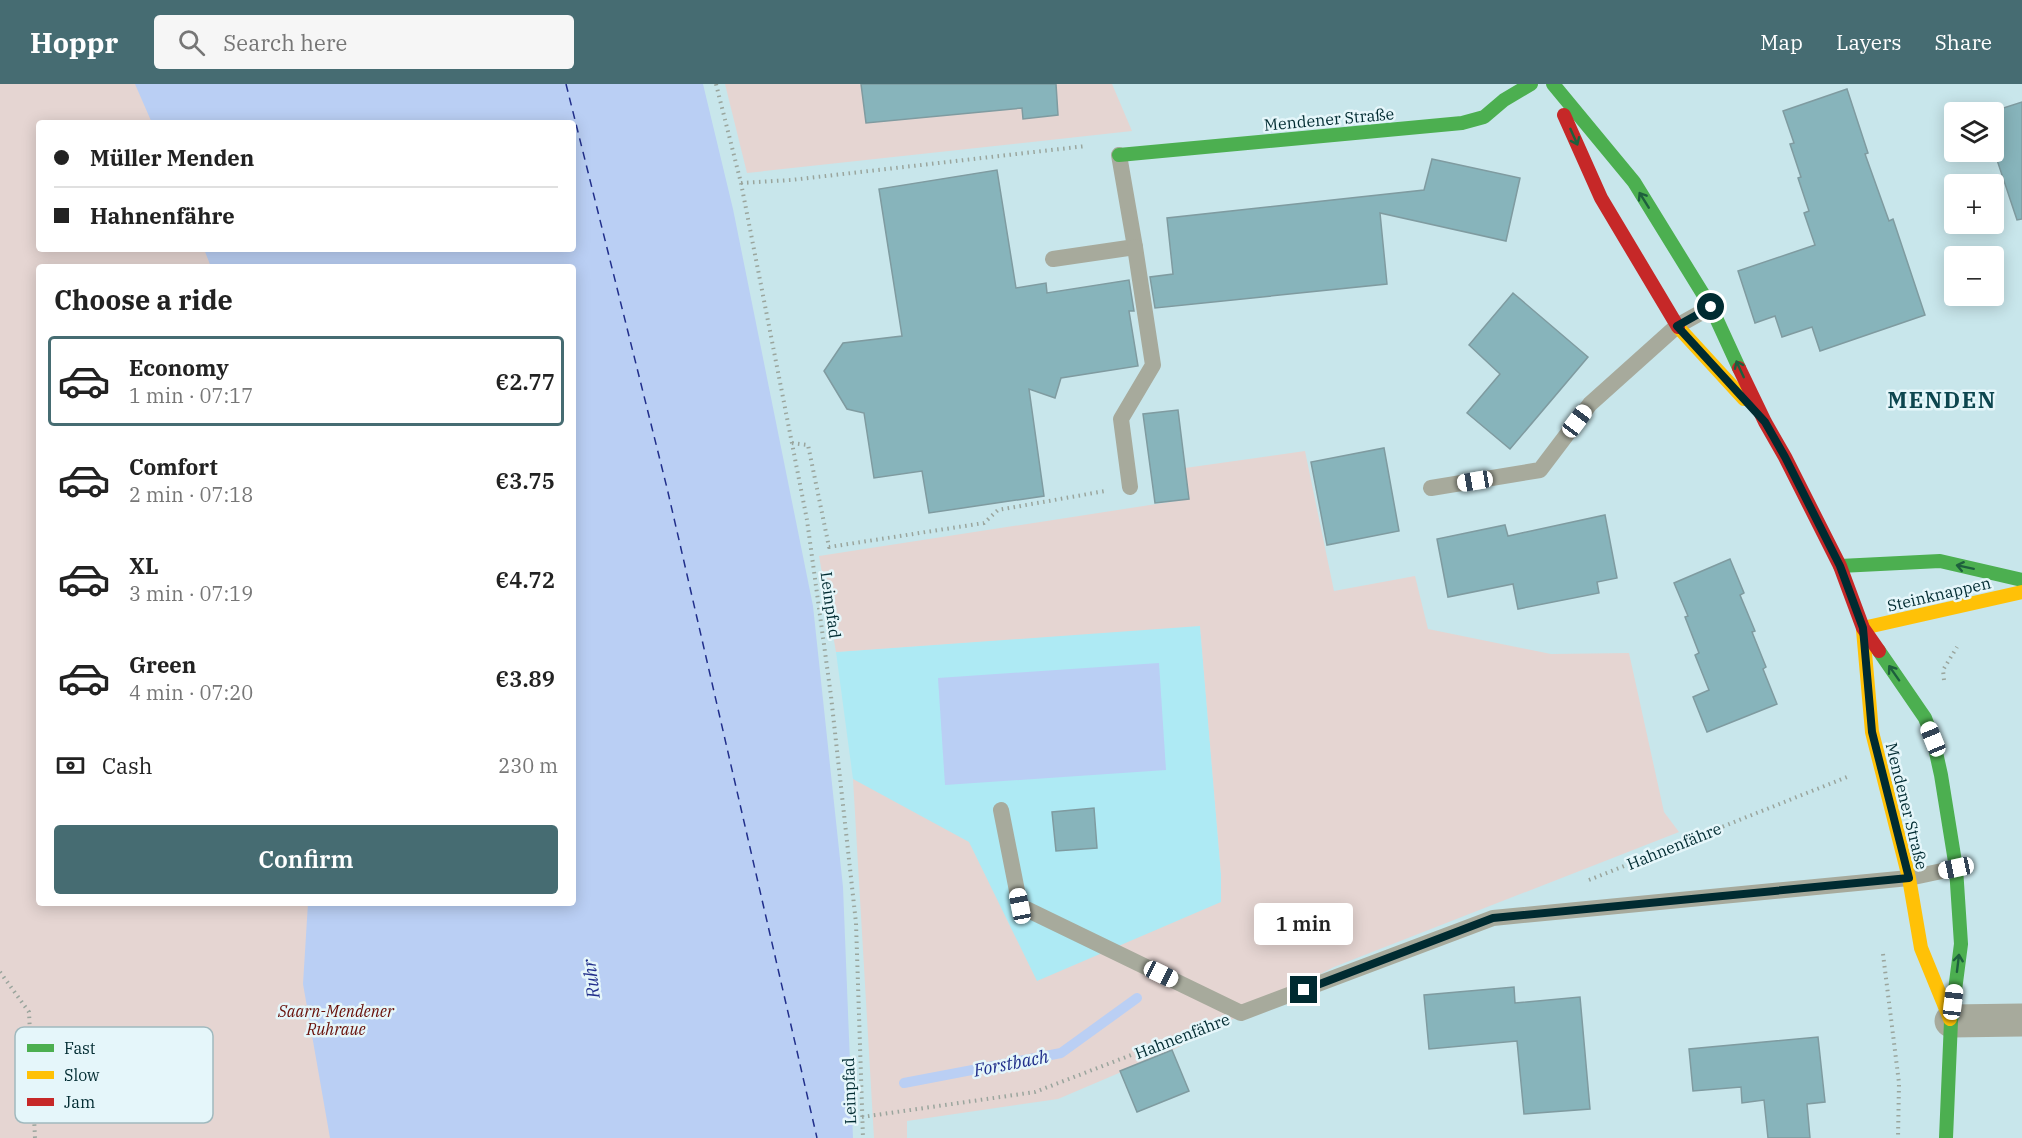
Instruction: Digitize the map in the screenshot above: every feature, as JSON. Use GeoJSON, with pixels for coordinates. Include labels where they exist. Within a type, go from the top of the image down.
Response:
{"type":"FeatureCollection","features":[{"type":"Feature","properties":{"kind":"main road","name":"Mendener Straße"},"geometry":{"type":"LineString","coordinates":[[1119,154],[1462,123],[1484,117],[1504,100],[1531,84]]}},
{"type":"Feature","properties":{"kind":"main road","name":"Mendener Straße"},"geometry":{"type":"LineString","coordinates":[[1551,84],[1634,182],[1711,307],[1765,422],[1840,566],[1863,628],[1925,718],[1933,739],[1956,868],[1960,944],[1951,1021],[1946,1138]]}},
{"type":"Feature","properties":{"kind":"main road","name":"Mendener Straße"},"geometry":{"type":"LineString","coordinates":[[1551,84],[1602,198],[1677,326],[1765,422]]}},
{"type":"Feature","properties":{"kind":"main road","name":"Steinknappen"},"geometry":{"type":"LineString","coordinates":[[1840,566],[1940,561],[2022,580]]}},
{"type":"Feature","properties":{"kind":"main road","name":"Steinknappen"},"geometry":{"type":"LineString","coordinates":[[1863,628],[2022,592]]}},
{"type":"Feature","properties":{"kind":"main road","name":"Mendener Straße"},"geometry":{"type":"LineString","coordinates":[[1863,628],[1872,732],[1909,878],[1921,948],[1951,1021]]}},
{"type":"Feature","properties":{"kind":"street"},"geometry":{"type":"LineString","coordinates":[[1951,1021],[2022,1020]]}},
{"type":"Feature","properties":{"kind":"lane"},"geometry":{"type":"LineString","coordinates":[[1119,154],[1154,365],[1121,419],[1130,487]]}},
{"type":"Feature","properties":{"kind":"lane"},"geometry":{"type":"LineString","coordinates":[[1053,259],[1135,247]]}},
{"type":"Feature","properties":{"kind":"lane"},"geometry":{"type":"LineString","coordinates":[[1431,488],[1540,470],[1590,404],[1677,326],[1711,307]]}},
{"type":"Feature","properties":{"kind":"lane"},"geometry":{"type":"LineString","coordinates":[[1001,810],[1020,906],[1241,1012]]}},
{"type":"Feature","properties":{"kind":"lane","name":"Hahnenfähre"},"geometry":{"type":"LineString","coordinates":[[1241,1012],[1493,918],[1909,878],[1956,868]]}},
{"type":"Feature","properties":{"kind":"path","name":"Leinpfad"},"geometry":{"type":"LineString","coordinates":[[716,84],[741,183],[807,520],[828,673],[856,923],[863,1138]]}},
{"type":"Feature","properties":{"kind":"path"},"geometry":{"type":"LineString","coordinates":[[741,183],[791,180],[1084,145],[1119,154]]}},
{"type":"Feature","properties":{"kind":"path"},"geometry":{"type":"LineString","coordinates":[[792,443],[808,445],[829,547],[984,523],[998,510],[1130,487]]}},
{"type":"Feature","properties":{"kind":"path"},"geometry":{"type":"LineString","coordinates":[[1944,689],[1943,670],[1958,647]]}},
{"type":"Feature","properties":{"kind":"path","name":"Hahnenfähre"},"geometry":{"type":"LineString","coordinates":[[1581,883],[1856,773]]}},
{"type":"Feature","properties":{"kind":"path"},"geometry":{"type":"LineString","coordinates":[[1883,952],[1899,1083],[1898,1138]]}},
{"type":"Feature","properties":{"kind":"path"},"geometry":{"type":"LineString","coordinates":[[0,972],[29,1012],[30,1027]]}},
{"type":"Feature","properties":{"kind":"path","name":"Hahnenfähre"},"geometry":{"type":"LineString","coordinates":[[862,1117],[1035,1092],[1241,1012]]}},
{"type":"Feature","properties":{"kind":"path"},"geometry":{"type":"LineString","coordinates":[[33,1123],[34,1138]]}},
{"type":"Feature","properties":{"kind":"shaded area"},"geometry":{"type":"Polygon","coordinates":[[[1200,625],[1221,874],[1238,893],[993,1046],[853,779],[836,652],[1200,625]]]}},
{"type":"Feature","properties":{"kind":"green space","name":"Saarn-Mendener Ruhraue"},"geometry":{"type":"Polygon","coordinates":[[[0,84],[411,84],[417,120],[36,120],[36,252],[442,252],[444,264],[36,264],[36,906],[558,906],[561,1138],[0,1138],[0,84]]]}},
{"type":"Feature","properties":{"kind":"green space"},"geometry":{"type":"Polygon","coordinates":[[[725,84],[1112,84],[1132,131],[747,173],[725,84]]]}},
{"type":"Feature","properties":{"kind":"green space"},"geometry":{"type":"Polygon","coordinates":[[[1305,451],[1334,591],[1415,576],[1428,629],[1551,654],[1629,653],[1664,812],[1679,832],[1334,967],[1173,1050],[1058,1099],[907,1121],[907,1138],[874,1138],[853,779],[969,842],[1037,981],[1221,902],[1221,874],[1200,626],[836,652],[819,556],[1189,499],[1185,468],[1305,451]]]}},
{"type":"Feature","properties":{"kind":"water","name":"Ruhr"},"geometry":{"type":"Polygon","coordinates":[[[135,84],[703,84],[733,209],[813,606],[843,887],[853,1138],[330,1138],[303,984],[308,906],[576,906],[576,264],[210,264],[205,252],[576,252],[576,120],[151,120],[135,84]]]}},
{"type":"Feature","properties":{"kind":"water"},"geometry":{"type":"Polygon","coordinates":[[[1159,663],[1166,770],[945,785],[938,678],[1159,663]]]}},
{"type":"Feature","properties":{"kind":"building"},"geometry":{"type":"Polygon","coordinates":[[[861,84],[1056,84],[1058,115],[1023,119],[1022,108],[866,123],[861,84]]]}},
{"type":"Feature","properties":{"kind":"building"},"geometry":{"type":"Polygon","coordinates":[[[1847,89],[1868,153],[1865,154],[1889,221],[1893,219],[1925,315],[1820,351],[1812,327],[1782,337],[1775,316],[1755,323],[1738,271],[1815,245],[1804,213],[1809,211],[1790,144],[1794,143],[1783,111],[1847,89]]]}},
{"type":"Feature","properties":{"kind":"building"},"geometry":{"type":"Polygon","coordinates":[[[2022,102],[2022,219],[2017,220],[2004,181],[2004,174],[2002,174],[1998,162],[2004,162],[2004,108],[2022,102]]]}},
{"type":"Feature","properties":{"kind":"building"},"geometry":{"type":"Polygon","coordinates":[[[1432,159],[1520,178],[1506,241],[1380,213],[1387,284],[1155,308],[1150,277],[1173,274],[1167,218],[1424,190],[1432,159]]]}},
{"type":"Feature","properties":{"kind":"building"},"geometry":{"type":"Polygon","coordinates":[[[997,170],[1016,288],[1046,283],[1047,293],[1129,280],[1134,311],[1129,311],[1138,366],[1061,378],[1055,398],[1029,389],[1044,496],[929,513],[922,471],[874,478],[864,413],[847,409],[824,371],[843,343],[902,336],[879,189],[997,170]]]}},
{"type":"Feature","properties":{"kind":"building"},"geometry":{"type":"Polygon","coordinates":[[[1513,293],[1588,357],[1510,449],[1467,413],[1500,374],[1469,345],[1513,293]]]}},
{"type":"Feature","properties":{"kind":"building"},"geometry":{"type":"Polygon","coordinates":[[[1178,410],[1189,499],[1155,503],[1143,414],[1178,410]]]}},
{"type":"Feature","properties":{"kind":"building"},"geometry":{"type":"Polygon","coordinates":[[[1384,448],[1399,531],[1327,545],[1311,462],[1384,448]]]}},
{"type":"Feature","properties":{"kind":"building"},"geometry":{"type":"Polygon","coordinates":[[[1605,515],[1617,578],[1597,582],[1599,593],[1518,609],[1513,584],[1448,597],[1437,539],[1505,525],[1508,536],[1605,515]]]}},
{"type":"Feature","properties":{"kind":"building"},"geometry":{"type":"Polygon","coordinates":[[[1730,559],[1744,593],[1740,595],[1755,631],[1752,632],[1766,667],[1763,669],[1777,704],[1707,732],[1693,697],[1709,690],[1695,655],[1699,653],[1685,617],[1688,616],[1674,583],[1730,559]]]}},
{"type":"Feature","properties":{"kind":"building"},"geometry":{"type":"Polygon","coordinates":[[[1094,808],[1097,848],[1056,851],[1052,812],[1094,808]]]}},
{"type":"Feature","properties":{"kind":"building"},"geometry":{"type":"Polygon","coordinates":[[[1514,987],[1515,1003],[1580,997],[1590,1109],[1524,1114],[1517,1041],[1429,1049],[1424,995],[1514,987]]]}},
{"type":"Feature","properties":{"kind":"building"},"geometry":{"type":"Polygon","coordinates":[[[1818,1037],[1825,1102],[1807,1104],[1810,1138],[1768,1138],[1764,1100],[1742,1103],[1741,1087],[1693,1091],[1689,1049],[1818,1037]]]}},
{"type":"Feature","properties":{"kind":"building"},"geometry":{"type":"Polygon","coordinates":[[[1172,1050],[1189,1091],[1137,1112],[1120,1071],[1172,1050]]]}},
{"type":"Feature","properties":{"kind":"waterway","name":"Forstbach"},"geometry":{"type":"LineString","coordinates":[[904,1083],[1061,1053],[1137,998]]}},
{"type":"Feature","properties":{"kind":"ferry route"},"geometry":{"type":"LineString","coordinates":[[566,84],[575,120]]}},
{"type":"Feature","properties":{"kind":"ferry route"},"geometry":{"type":"LineString","coordinates":[[576,124],[667,488],[817,1138]]}},
{"type":"Feature","properties":{"kind":"traffic: fast"},"geometry":{"type":"LineString","coordinates":[[1119,155],[1462,123],[1484,117],[1504,100],[1531,84]]}},
{"type":"Feature","properties":{"kind":"traffic: fast"},"geometry":{"type":"LineString","coordinates":[[1553,84],[1634,182],[1711,307],[1739,368]]}},
{"type":"Feature","properties":{"kind":"traffic: fast"},"geometry":{"type":"LineString","coordinates":[[1840,566],[1940,561],[2022,580]]}},
{"type":"Feature","properties":{"kind":"traffic: fast"},"geometry":{"type":"LineString","coordinates":[[1879,651],[1925,718],[1933,739],[1956,868],[1961,944],[1951,1021],[1946,1138]]}},
{"type":"Feature","properties":{"kind":"traffic: slow"},"geometry":{"type":"LineString","coordinates":[[1678,327],[1744,399]]}},
{"type":"Feature","properties":{"kind":"traffic: slow"},"geometry":{"type":"LineString","coordinates":[[1863,628],[2022,592]]}},
{"type":"Feature","properties":{"kind":"traffic: slow"},"geometry":{"type":"LineString","coordinates":[[1863,630],[1872,732],[1909,878],[1921,948],[1950,1019]]}},
{"type":"Feature","properties":{"kind":"traffic: jam"},"geometry":{"type":"LineString","coordinates":[[1564,115],[1601,198],[1678,327]]}},
{"type":"Feature","properties":{"kind":"traffic: jam"},"geometry":{"type":"LineString","coordinates":[[1739,368],[1840,566],[1863,628],[1879,651]]}},
{"type":"Feature","properties":{"kind":"district","name":"MENDEN"},"geometry":{"type":"Point","coordinates":[1942,399]}},
{"type":"Feature","properties":{"kind":"route"},"geometry":{"type":"LineString","coordinates":[[1304,990],[1493,918],[1909,878],[1872,732],[1863,628],[1840,566],[1765,422],[1677,326],[1711,307]]}}]}
